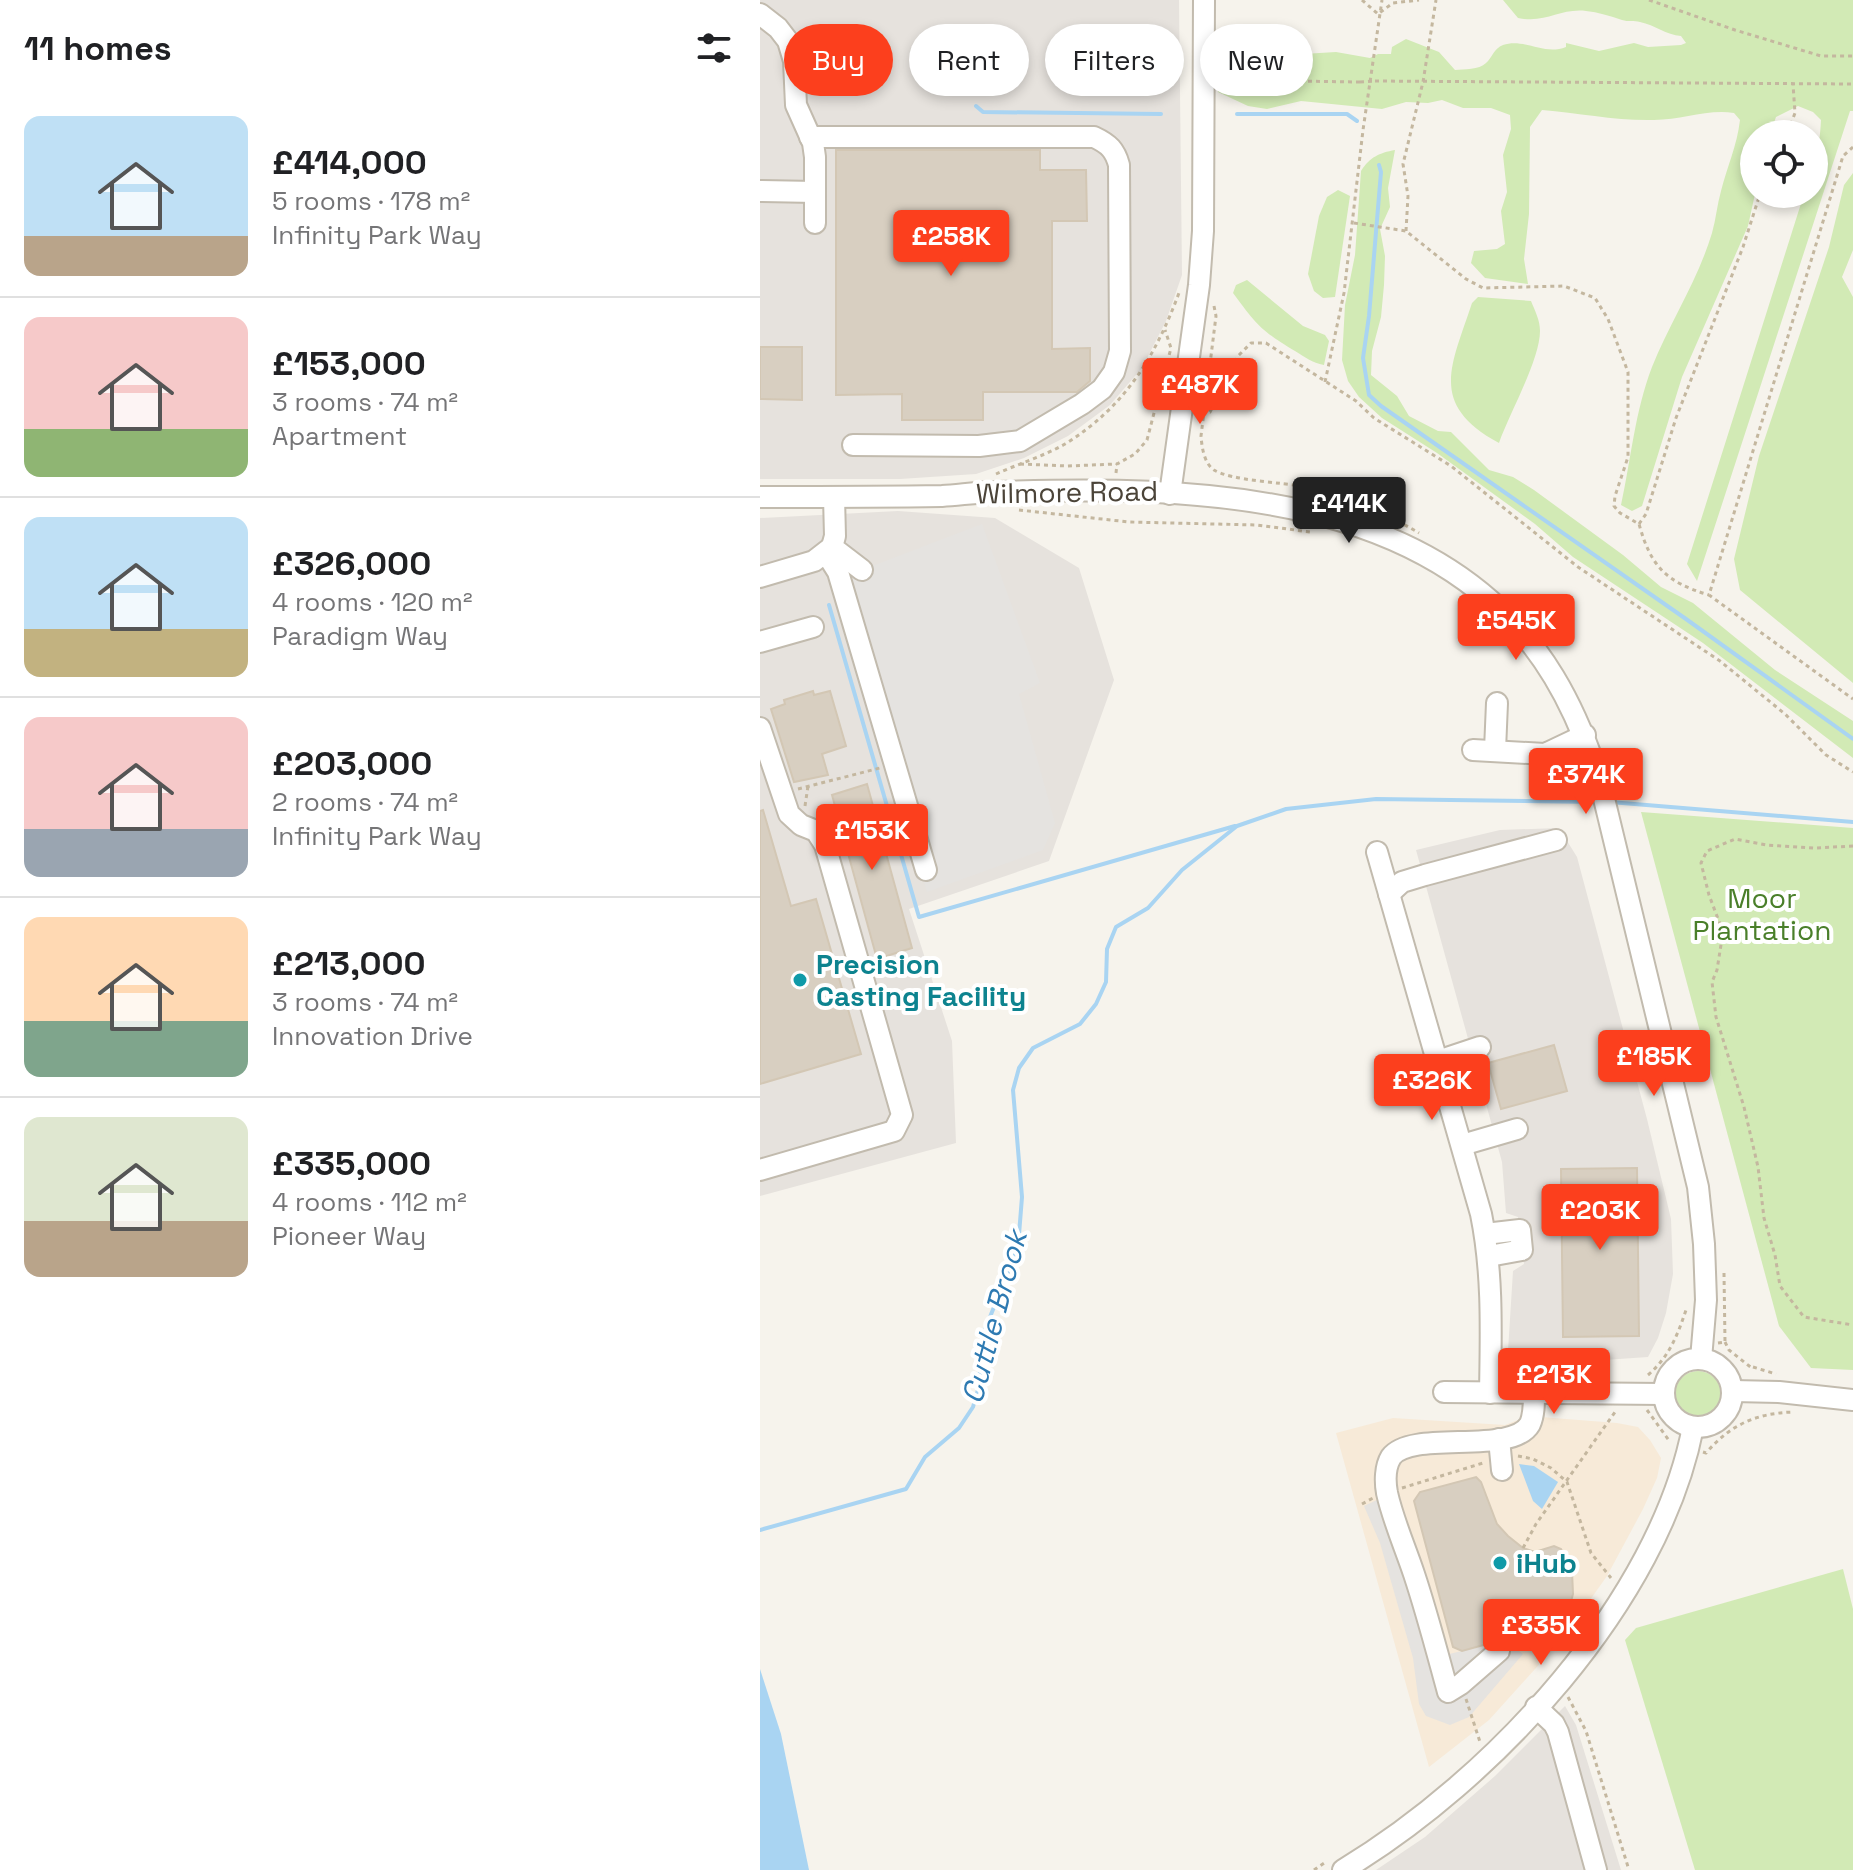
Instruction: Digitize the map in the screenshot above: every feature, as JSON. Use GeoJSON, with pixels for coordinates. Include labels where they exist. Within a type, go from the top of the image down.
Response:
{"type":"FeatureCollection","features":[{"type":"Feature","properties":{"kind":"street","name":"Wilmore Road"},"geometry":{"type":"LineString","coordinates":[[1204,0],[1204,24]]}},
{"type":"Feature","properties":{"kind":"street"},"geometry":{"type":"LineString","coordinates":[[760,14],[778,28],[788,41],[794,61],[796,105],[815,157],[815,223]]}},
{"type":"Feature","properties":{"kind":"street","name":"Wilmore Road"},"geometry":{"type":"LineString","coordinates":[[760,497],[945,496],[994,492],[1170,494],[1199,285],[1203,231],[1204,96]]}},
{"type":"Feature","properties":{"kind":"street"},"geometry":{"type":"LineString","coordinates":[[810,137],[1094,137],[1108,144],[1116,153],[1119,165],[1120,351],[1114,372],[1102,389],[1020,441],[979,446],[853,445]]}},
{"type":"Feature","properties":{"kind":"street"},"geometry":{"type":"LineString","coordinates":[[760,191],[815,192]]}},
{"type":"Feature","properties":{"kind":"street"},"geometry":{"type":"LineString","coordinates":[[1170,494],[1263,503],[1337,518],[1379,532],[1433,559],[1488,600],[1519,631],[1553,674],[1585,735],[1600,782],[1698,1187],[1706,1300],[1701,1359]]}},
{"type":"Feature","properties":{"kind":"street"},"geometry":{"type":"LineString","coordinates":[[760,577],[814,561],[829,550],[835,536],[834,497]]}},
{"type":"Feature","properties":{"kind":"street"},"geometry":{"type":"LineString","coordinates":[[829,550],[862,570]]}},
{"type":"Feature","properties":{"kind":"street"},"geometry":{"type":"LineString","coordinates":[[829,550],[926,870]]}},
{"type":"Feature","properties":{"kind":"street"},"geometry":{"type":"LineString","coordinates":[[760,642],[813,627]]}},
{"type":"Feature","properties":{"kind":"street"},"geometry":{"type":"LineString","coordinates":[[1495,750],[1497,703]]}},
{"type":"Feature","properties":{"kind":"street"},"geometry":{"type":"LineString","coordinates":[[760,728],[789,814],[801,825],[816,831],[825,845],[902,1115],[894,1131],[760,1170]]}},
{"type":"Feature","properties":{"kind":"street"},"geometry":{"type":"LineString","coordinates":[[1473,750],[1545,754],[1585,735]]}},
{"type":"Feature","properties":{"kind":"street"},"geometry":{"type":"LineString","coordinates":[[1389,894],[1402,882],[1556,840]]}},
{"type":"Feature","properties":{"kind":"street"},"geometry":{"type":"LineString","coordinates":[[1377,852],[1485,1234],[1489,1256],[1490,1393]]}},
{"type":"Feature","properties":{"kind":"street"},"geometry":{"type":"LineString","coordinates":[[1438,1061],[1480,1047]]}},
{"type":"Feature","properties":{"kind":"street"},"geometry":{"type":"LineString","coordinates":[[1462,1145],[1517,1129]]}},
{"type":"Feature","properties":{"kind":"street"},"geometry":{"type":"LineString","coordinates":[[1485,1234],[1521,1240],[1489,1256]]}},
{"type":"Feature","properties":{"kind":"street"},"geometry":{"type":"LineString","coordinates":[[1343,1870],[1412,1823],[1460,1784],[1536,1707],[1580,1655],[1628,1589],[1673,1499],[1691,1435],[1725,1414],[1733,1391],[1723,1369],[1701,1359],[1689,1360],[1671,1373],[1656,1395]]}},
{"type":"Feature","properties":{"kind":"street"},"geometry":{"type":"LineString","coordinates":[[1733,1391],[1779,1392],[1853,1400]]}},
{"type":"Feature","properties":{"kind":"street"},"geometry":{"type":"LineString","coordinates":[[1444,1392],[1656,1395],[1691,1435]]}},
{"type":"Feature","properties":{"kind":"street"},"geometry":{"type":"LineString","coordinates":[[1499,1651],[1448,1692],[1387,1491],[1386,1470],[1390,1458],[1399,1450],[1419,1445],[1501,1456],[1529,1426],[1534,1394]]}},
{"type":"Feature","properties":{"kind":"street"},"geometry":{"type":"LineString","coordinates":[[1536,1707],[1558,1732],[1596,1870]]}},
{"type":"Feature","properties":{"kind":"path"},"geometry":{"type":"LineString","coordinates":[[1362,0],[1378,14]]}},
{"type":"Feature","properties":{"kind":"path"},"geometry":{"type":"LineString","coordinates":[[1325,382],[1344,293],[1382,0]]}},
{"type":"Feature","properties":{"kind":"path"},"geometry":{"type":"LineString","coordinates":[[1378,14],[1393,3],[1419,0]]}},
{"type":"Feature","properties":{"kind":"path"},"geometry":{"type":"LineString","coordinates":[[1406,231],[1408,196],[1403,164],[1423,82],[1436,0]]}},
{"type":"Feature","properties":{"kind":"path"},"geometry":{"type":"LineString","coordinates":[[1649,0],[1821,56],[1853,56]]}},
{"type":"Feature","properties":{"kind":"path"},"geometry":{"type":"LineString","coordinates":[[1313,81],[1853,84]]}},
{"type":"Feature","properties":{"kind":"path"},"geometry":{"type":"LineString","coordinates":[[1792,120],[1795,113],[1793,84]]}},
{"type":"Feature","properties":{"kind":"path"},"geometry":{"type":"LineString","coordinates":[[1709,595],[1843,156],[1853,147]]}},
{"type":"Feature","properties":{"kind":"path"},"geometry":{"type":"LineString","coordinates":[[1639,524],[1646,514],[1676,418],[1756,208]]}},
{"type":"Feature","properties":{"kind":"path"},"geometry":{"type":"LineString","coordinates":[[1354,223],[1406,231],[1466,279],[1483,288],[1564,286],[1595,298],[1608,319],[1628,372],[1628,457],[1614,506],[1639,524],[1650,559],[1667,577],[1686,588],[1709,595],[1853,699]]}},
{"type":"Feature","properties":{"kind":"path"},"geometry":{"type":"LineString","coordinates":[[1019,464],[1117,464],[1135,454],[1147,440],[1171,348],[1165,330]]}},
{"type":"Feature","properties":{"kind":"path"},"geometry":{"type":"LineString","coordinates":[[1180,409],[1210,412],[1238,356],[1251,343],[1266,343],[1356,401],[1374,418],[1451,466],[1578,567],[1720,661],[1785,714],[1826,755],[1853,772]]}},
{"type":"Feature","properties":{"kind":"path"},"geometry":{"type":"LineString","coordinates":[[1117,464],[1115,488],[1130,499],[1129,522]]}},
{"type":"Feature","properties":{"kind":"path"},"geometry":{"type":"LineString","coordinates":[[1019,510],[1129,522],[1257,525],[1314,533]]}},
{"type":"Feature","properties":{"kind":"path"},"geometry":{"type":"LineString","coordinates":[[782,793],[867,771]]}},
{"type":"Feature","properties":{"kind":"path"},"geometry":{"type":"LineString","coordinates":[[1853,846],[1815,848],[1735,839],[1707,851],[1701,863],[1723,932],[1712,982],[1716,1017],[1744,1107],[1780,1286],[1804,1317],[1853,1325]]}},
{"type":"Feature","properties":{"kind":"path"},"geometry":{"type":"LineString","coordinates":[[1689,1302],[1667,1356],[1646,1377],[1656,1395],[1647,1412],[1669,1442],[1691,1435],[1706,1453],[1721,1435],[1753,1417],[1801,1412]]}},
{"type":"Feature","properties":{"kind":"path"},"geometry":{"type":"LineString","coordinates":[[1523,1548],[1536,1524],[1627,1395]]}},
{"type":"Feature","properties":{"kind":"path"},"geometry":{"type":"LineString","coordinates":[[1362,1504],[1387,1491],[1501,1456],[1533,1459],[1551,1468],[1567,1482],[1591,1553],[1616,1584]]}},
{"type":"Feature","properties":{"kind":"path"},"geometry":{"type":"LineString","coordinates":[[1568,1696],[1586,1731],[1629,1870]]}},
{"type":"Feature","properties":{"kind":"shaded area"},"geometry":{"type":"Polygon","coordinates":[[[760,0],[1179,0],[1179,24],[1045,24],[1045,96],[1180,96],[1182,275],[1166,321],[1142,368],[1110,405],[1068,436],[1024,458],[976,474],[900,479],[760,479],[760,0]]]}},
{"type":"Feature","properties":{"kind":"shaded area"},"geometry":{"type":"Polygon","coordinates":[[[898,511],[995,518],[1079,568],[1114,680],[1049,861],[909,909],[952,1041],[956,1143],[760,1196],[760,518],[898,511]]]}},
{"type":"Feature","properties":{"kind":"shaded area"},"geometry":{"type":"Polygon","coordinates":[[[982,524],[1040,683],[1019,694],[1055,823],[1043,850],[927,892],[835,582],[982,524]]]}},
{"type":"Feature","properties":{"kind":"shaded area"},"geometry":{"type":"Polygon","coordinates":[[[1559,828],[1577,857],[1647,1119],[1671,1219],[1673,1274],[1666,1313],[1648,1357],[1517,1366],[1508,1351],[1513,1271],[1524,1264],[1518,1217],[1506,1213],[1502,1162],[1416,850],[1500,830],[1559,828]]]}},
{"type":"Feature","properties":{"kind":"shaded area"},"geometry":{"type":"Polygon","coordinates":[[[1528,1416],[1638,1427],[1661,1458],[1657,1478],[1607,1576],[1563,1638],[1489,1720],[1429,1767],[1336,1433],[1393,1418],[1505,1425],[1528,1416]]]}},
{"type":"Feature","properties":{"kind":"shaded area"},"geometry":{"type":"Polygon","coordinates":[[[1396,1491],[1449,1654],[1505,1641],[1523,1654],[1469,1717],[1450,1725],[1426,1716],[1419,1704],[1413,1658],[1380,1543],[1364,1506],[1396,1491]]]}},
{"type":"Feature","properties":{"kind":"shaded area"},"geometry":{"type":"Polygon","coordinates":[[[1565,1706],[1576,1725],[1621,1870],[1376,1870],[1425,1837],[1495,1776],[1565,1706]]]}},
{"type":"Feature","properties":{"kind":"green space"},"geometry":{"type":"Polygon","coordinates":[[[1503,0],[1853,0],[1853,111],[1850,111],[1828,179],[1828,120],[1821,120],[1813,112],[1798,106],[1775,120],[1740,120],[1734,113],[1714,112],[1664,120],[1640,120],[1542,110],[1530,127],[1529,214],[1524,259],[1528,284],[1485,278],[1471,263],[1474,251],[1497,249],[1505,244],[1501,211],[1507,192],[1503,155],[1511,129],[1510,115],[1491,108],[1463,108],[1442,100],[1406,102],[1382,109],[1301,101],[1267,109],[1248,106],[1227,96],[1313,96],[1313,53],[1336,52],[1370,58],[1378,54],[1391,54],[1392,47],[1406,39],[1439,52],[1455,70],[1483,65],[1497,48],[1511,43],[1550,50],[1566,47],[1566,43],[1599,51],[1634,43],[1648,47],[1686,43],[1681,36],[1645,23],[1624,21],[1604,14],[1577,11],[1537,19],[1518,18],[1503,0]]]}},
{"type":"Feature","properties":{"kind":"green space"},"geometry":{"type":"Polygon","coordinates":[[[1740,120],[1740,208],[1752,208],[1748,226],[1682,377],[1642,506],[1632,511],[1621,505],[1641,401],[1652,367],[1712,233],[1740,120]]]}},
{"type":"Feature","properties":{"kind":"green space"},"geometry":{"type":"Polygon","coordinates":[[[1395,150],[1388,188],[1390,207],[1380,229],[1385,256],[1384,285],[1381,317],[1372,351],[1371,375],[1397,396],[1409,416],[1438,431],[1451,432],[1489,470],[1513,477],[1534,490],[1661,587],[1693,603],[1775,670],[1853,721],[1853,758],[1703,643],[1573,557],[1535,524],[1437,453],[1382,418],[1359,397],[1348,381],[1342,360],[1345,305],[1355,255],[1361,171],[1375,156],[1395,150]]]}},
{"type":"Feature","properties":{"kind":"green space"},"geometry":{"type":"Polygon","coordinates":[[[1853,173],[1853,250],[1842,277],[1853,297],[1853,683],[1740,590],[1734,559],[1759,456],[1829,247],[1844,185],[1853,173]]]}},
{"type":"Feature","properties":{"kind":"green space"},"geometry":{"type":"Polygon","coordinates":[[[1338,190],[1350,196],[1335,297],[1323,298],[1314,291],[1308,274],[1319,216],[1327,197],[1338,190]]]}},
{"type":"Feature","properties":{"kind":"green space"},"geometry":{"type":"Polygon","coordinates":[[[1800,208],[1818,208],[1697,581],[1687,564],[1800,208]]]}},
{"type":"Feature","properties":{"kind":"green space"},"geometry":{"type":"Polygon","coordinates":[[[1247,280],[1303,326],[1325,335],[1329,341],[1324,365],[1309,360],[1284,344],[1254,320],[1233,293],[1236,285],[1247,280]]]}},
{"type":"Feature","properties":{"kind":"green space"},"geometry":{"type":"Polygon","coordinates":[[[1478,297],[1531,301],[1540,327],[1535,357],[1499,443],[1462,414],[1451,382],[1457,346],[1472,303],[1478,297]]]}},
{"type":"Feature","properties":{"kind":"green space","name":"Moor Plantation"},"geometry":{"type":"Polygon","coordinates":[[[1641,812],[1853,828],[1853,1370],[1811,1368],[1779,1326],[1641,812]]]}},
{"type":"Feature","properties":{"kind":"green space"},"geometry":{"type":"Polygon","coordinates":[[[1698,1371],[1714,1378],[1721,1394],[1714,1410],[1698,1417],[1682,1410],[1675,1394],[1682,1378],[1698,1371]]]}},
{"type":"Feature","properties":{"kind":"green space"},"geometry":{"type":"Polygon","coordinates":[[[1843,1569],[1853,1609],[1853,1870],[1695,1870],[1625,1640],[1636,1628],[1843,1569]]]}},
{"type":"Feature","properties":{"kind":"water"},"geometry":{"type":"Polygon","coordinates":[[[1519,1464],[1534,1466],[1558,1482],[1542,1509],[1533,1501],[1519,1464]]]}},
{"type":"Feature","properties":{"kind":"water"},"geometry":{"type":"Polygon","coordinates":[[[760,1669],[781,1734],[809,1870],[760,1870],[760,1669]]]}},
{"type":"Feature","properties":{"kind":"building"},"geometry":{"type":"Polygon","coordinates":[[[836,150],[1040,150],[1040,170],[1086,170],[1087,221],[1052,221],[1052,349],[1090,348],[1090,381],[1077,392],[983,392],[983,420],[902,420],[902,394],[836,395],[836,150]]]}},
{"type":"Feature","properties":{"kind":"building"},"geometry":{"type":"Polygon","coordinates":[[[760,347],[802,347],[802,400],[760,399],[760,347]]]}},
{"type":"Feature","properties":{"kind":"building"},"geometry":{"type":"Polygon","coordinates":[[[813,691],[814,695],[830,691],[846,746],[822,754],[828,775],[794,782],[771,709],[785,704],[784,700],[813,691]]]}},
{"type":"Feature","properties":{"kind":"building"},"geometry":{"type":"Polygon","coordinates":[[[867,784],[912,948],[877,959],[832,795],[867,784]]]}},
{"type":"Feature","properties":{"kind":"building","name":"Precision Casting Facility"},"geometry":{"type":"Polygon","coordinates":[[[763,810],[791,906],[816,899],[861,1054],[760,1084],[760,811],[763,810]]]}},
{"type":"Feature","properties":{"kind":"building"},"geometry":{"type":"Polygon","coordinates":[[[1554,1045],[1567,1091],[1501,1109],[1488,1063],[1554,1045]]]}},
{"type":"Feature","properties":{"kind":"building"},"geometry":{"type":"Polygon","coordinates":[[[1637,1168],[1639,1336],[1563,1337],[1561,1169],[1637,1168]]]}},
{"type":"Feature","properties":{"kind":"building","name":"iHub"},"geometry":{"type":"Polygon","coordinates":[[[1476,1477],[1481,1482],[1497,1524],[1508,1536],[1523,1548],[1535,1552],[1554,1546],[1561,1549],[1572,1571],[1573,1594],[1568,1613],[1557,1629],[1543,1638],[1525,1626],[1513,1638],[1496,1638],[1462,1651],[1453,1647],[1414,1501],[1420,1492],[1476,1477]]]}},
{"type":"Feature","properties":{"kind":"waterway"},"geometry":{"type":"LineString","coordinates":[[976,106],[983,112],[1161,114]]}},
{"type":"Feature","properties":{"kind":"waterway"},"geometry":{"type":"LineString","coordinates":[[1237,114],[1347,114],[1357,121]]}},
{"type":"Feature","properties":{"kind":"waterway"},"geometry":{"type":"LineString","coordinates":[[1379,165],[1381,172],[1363,358],[1369,395],[1853,739]]}},
{"type":"Feature","properties":{"kind":"waterway"},"geometry":{"type":"LineString","coordinates":[[829,605],[919,917],[1235,826]]}},
{"type":"Feature","properties":{"kind":"waterway","name":"Cuttle Brook"},"geometry":{"type":"LineString","coordinates":[[760,1530],[906,1489],[925,1457],[959,1428],[973,1407],[979,1386],[982,1337],[1018,1247],[1022,1197],[1013,1090],[1019,1068],[1033,1048],[1080,1024],[1096,1004],[1106,982],[1107,949],[1116,927],[1148,908],[1182,870],[1237,826],[1286,809],[1376,799],[1597,802]]}},
{"type":"Feature","properties":{"kind":"waterway","name":"Cuttle Brook"},"geometry":{"type":"LineString","coordinates":[[1610,802],[1853,822]]}},
{"type":"Feature","properties":{"kind":"place","name":"Precision Casting Facility"},"geometry":{"type":"Point","coordinates":[800,980]}},
{"type":"Feature","properties":{"kind":"place","name":"iHub"},"geometry":{"type":"Point","coordinates":[1500,1563]}}]}
